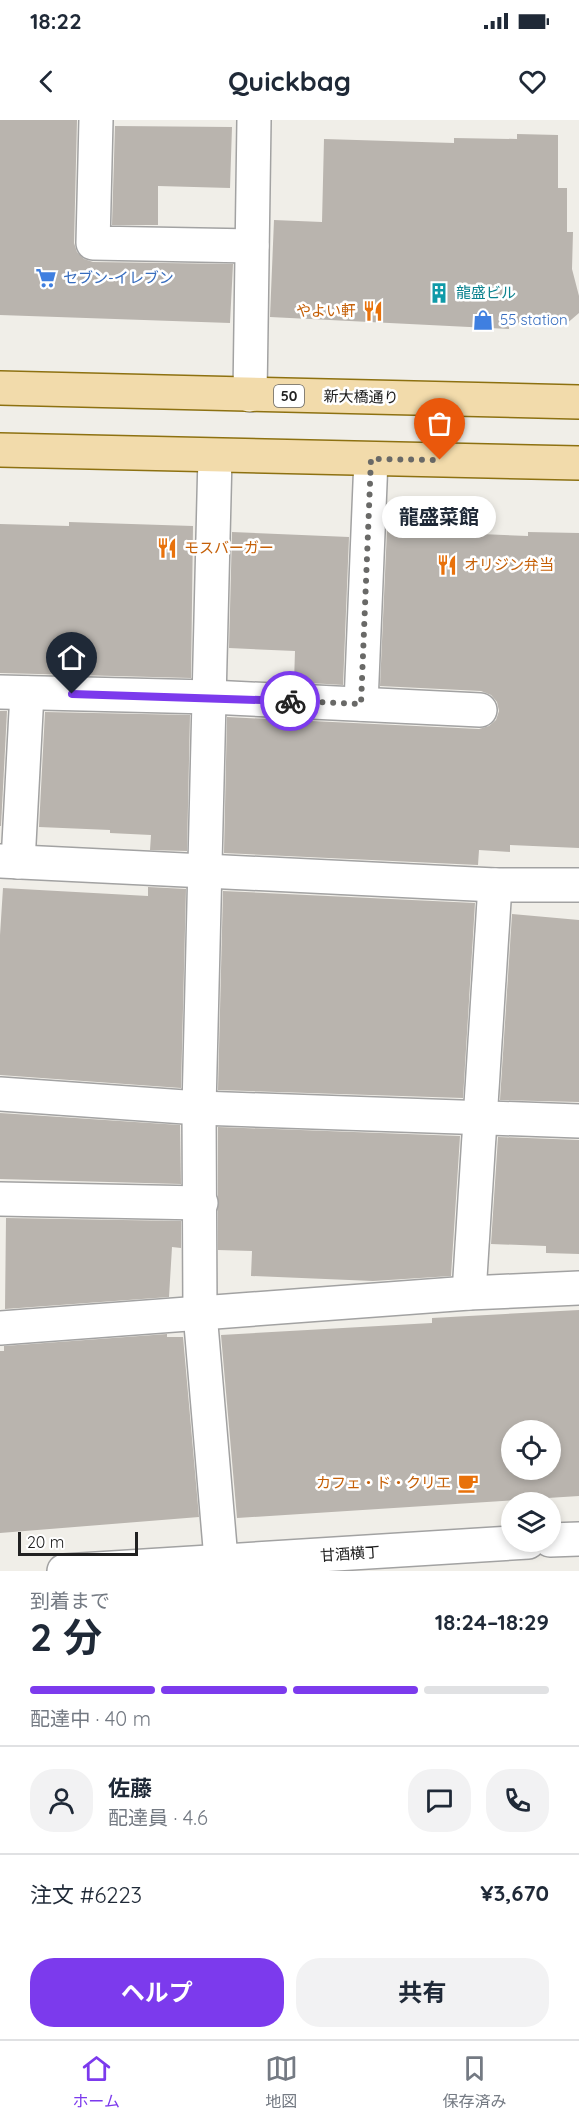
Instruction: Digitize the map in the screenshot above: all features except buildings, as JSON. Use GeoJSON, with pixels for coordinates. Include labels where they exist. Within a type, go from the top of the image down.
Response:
{"type":"FeatureCollection","features":[{"type":"Feature","properties":{"kind":"main road","name":"新大橋通り"},"geometry":{"type":"LineString","coordinates":[[0,388],[579,402]]}},
{"type":"Feature","properties":{"kind":"main road"},"geometry":{"type":"LineString","coordinates":[[0,450],[579,463]]}},
{"type":"Feature","properties":{"kind":"street"},"geometry":{"type":"LineString","coordinates":[[96,120],[93,243],[252,246]]}},
{"type":"Feature","properties":{"kind":"street"},"geometry":{"type":"LineString","coordinates":[[250,395],[254,120]]}},
{"type":"Feature","properties":{"kind":"street"},"geometry":{"type":"LineString","coordinates":[[215,456],[199,1108],[200,1313],[221,1567]]}},
{"type":"Feature","properties":{"kind":"street"},"geometry":{"type":"LineString","coordinates":[[361,704],[371,459]]}},
{"type":"Feature","properties":{"kind":"street"},"geometry":{"type":"LineString","coordinates":[[480,710],[210,697],[13,693],[9,861],[495,885],[579,885]]}},
{"type":"Feature","properties":{"kind":"street"},"geometry":{"type":"LineString","coordinates":[[470,1293],[495,885]]}},
{"type":"Feature","properties":{"kind":"street"},"geometry":{"type":"LineString","coordinates":[[0,1094],[199,1108],[579,1120]]}},
{"type":"Feature","properties":{"kind":"street"},"geometry":{"type":"LineString","coordinates":[[0,1199],[201,1203]]}},
{"type":"Feature","properties":{"kind":"street"},"geometry":{"type":"LineString","coordinates":[[0,1328],[470,1293],[579,1288]]}},
{"type":"Feature","properties":{"kind":"street"},"geometry":{"type":"LineString","coordinates":[[561,1540],[579,1539]]}},
{"type":"Feature","properties":{"kind":"street","name":"甘酒横丁"},"geometry":{"type":"LineString","coordinates":[[64,1571],[221,1567],[501,1544]]}},
{"type":"Feature","properties":{"kind":"way so far"},"geometry":{"type":"LineString","coordinates":[[290,701],[361,704],[371,459],[440,460]]}},
{"type":"Feature","properties":{"kind":"place","name":"セブン-イレブン"},"geometry":{"type":"Point","coordinates":[46,278]}},
{"type":"Feature","properties":{"kind":"place","name":"龍盛ビル"},"geometry":{"type":"Point","coordinates":[439,293]}},
{"type":"Feature","properties":{"kind":"place","name":"やよい軒"},"geometry":{"type":"Point","coordinates":[373,311]}},
{"type":"Feature","properties":{"kind":"place","name":"55 station"},"geometry":{"type":"Point","coordinates":[483,320]}},
{"type":"Feature","properties":{"kind":"place","name":"龍盛菜館"},"geometry":{"type":"Point","coordinates":[440,460]}},
{"type":"Feature","properties":{"kind":"place","name":"モスバーガー"},"geometry":{"type":"Point","coordinates":[167,548]}},
{"type":"Feature","properties":{"kind":"place","name":"オリジン弁当"},"geometry":{"type":"Point","coordinates":[447,565]}},
{"type":"Feature","properties":{"kind":"place","name":"カフェ・ド・クリエ"},"geometry":{"type":"Point","coordinates":[468,1483]}},
{"type":"Feature","properties":{"kind":"route"},"geometry":{"type":"LineString","coordinates":[[72,694],[290,701]]}}]}
